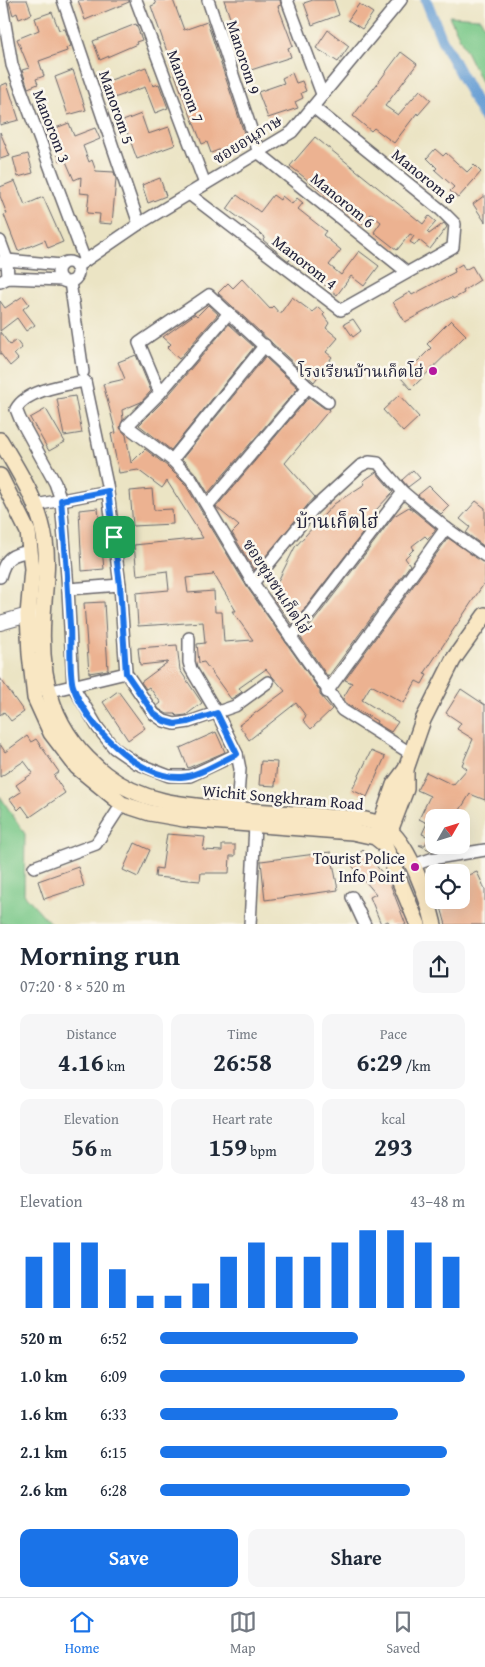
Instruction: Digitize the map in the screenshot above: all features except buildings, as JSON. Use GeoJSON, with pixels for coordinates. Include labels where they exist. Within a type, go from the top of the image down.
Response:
{"type":"FeatureCollection","features":[{"type":"Feature","properties":{"kind":"main road","name":"Wichit Songkhram Road"},"geometry":{"type":"LineString","coordinates":[[0,440],[36,505],[43,526],[48,566],[35,616],[30,675],[35,698],[50,733],[76,767],[122,804],[150,813],[184,819],[383,834]]}},
{"type":"Feature","properties":{"kind":"main road","name":"Wichit Songkhram Road"},"geometry":{"type":"LineString","coordinates":[[0,476],[28,532],[35,616],[47,692],[60,722],[80,751],[105,774],[130,791],[154,799],[187,806],[352,818],[383,834]]}},
{"type":"Feature","properties":{"kind":"main road","name":"Wichit Songkhram Road"},"geometry":{"type":"LineString","coordinates":[[383,834],[394,785],[406,769],[423,720],[453,660],[485,614]]}},
{"type":"Feature","properties":{"kind":"main road"},"geometry":{"type":"LineString","coordinates":[[383,834],[411,866],[434,924]]}},
{"type":"Feature","properties":{"kind":"main road"},"geometry":{"type":"LineString","coordinates":[[383,834],[418,924]]}},
{"type":"Feature","properties":{"kind":"street","name":"Manorom 3"},"geometry":{"type":"LineString","coordinates":[[1,0],[12,65],[81,264]]}},
{"type":"Feature","properties":{"kind":"street","name":"Manorom 5"},"geometry":{"type":"LineString","coordinates":[[63,0],[139,224]]}},
{"type":"Feature","properties":{"kind":"street","name":"Manorom 7"},"geometry":{"type":"LineString","coordinates":[[136,0],[206,184]]}},
{"type":"Feature","properties":{"kind":"street","name":"Manorom 9"},"geometry":{"type":"LineString","coordinates":[[208,0],[259,153]]}},
{"type":"Feature","properties":{"kind":"street"},"geometry":{"type":"LineString","coordinates":[[287,0],[322,94]]}},
{"type":"Feature","properties":{"kind":"street","name":"ซอยอนุภาษ"},"geometry":{"type":"LineString","coordinates":[[81,264],[139,224],[292,132],[400,0]]}},
{"type":"Feature","properties":{"kind":"street","name":"Manorom 8"},"geometry":{"type":"LineString","coordinates":[[313,107],[442,210],[455,224],[453,247],[407,272]]}},
{"type":"Feature","properties":{"kind":"street","name":"Manorom 6"},"geometry":{"type":"LineString","coordinates":[[259,153],[407,272]]}},
{"type":"Feature","properties":{"kind":"street","name":"Manorom 4"},"geometry":{"type":"LineString","coordinates":[[189,194],[341,310],[407,272]]}},
{"type":"Feature","properties":{"kind":"street"},"geometry":{"type":"LineString","coordinates":[[0,241],[4,280],[66,281],[77,276],[81,264],[68,262],[61,265],[3,261]]}},
{"type":"Feature","properties":{"kind":"street"},"geometry":{"type":"LineString","coordinates":[[61,265],[58,274],[66,281],[83,372]]}},
{"type":"Feature","properties":{"kind":"street"},"geometry":{"type":"LineString","coordinates":[[229,313],[160,393],[139,342],[209,295],[265,345],[308,387],[328,402]]}},
{"type":"Feature","properties":{"kind":"street"},"geometry":{"type":"LineString","coordinates":[[172,460],[265,345]]}},
{"type":"Feature","properties":{"kind":"street"},"geometry":{"type":"LineString","coordinates":[[237,754],[182,777],[169,776],[136,763],[114,748],[98,728],[73,686],[61,500],[55,483],[16,409],[20,401],[56,387],[85,381],[108,491],[120,585],[126,673],[154,714],[164,721],[175,724],[188,722],[235,706],[268,682]]}},
{"type":"Feature","properties":{"kind":"street"},"geometry":{"type":"LineString","coordinates":[[208,505],[308,387]]}},
{"type":"Feature","properties":{"kind":"street","name":"ซอยชุมชนเก็ตโฮ่"},"geometry":{"type":"LineString","coordinates":[[160,393],[127,426],[172,460],[191,479],[254,583],[327,692],[342,710],[410,753]]}},
{"type":"Feature","properties":{"kind":"street"},"geometry":{"type":"LineString","coordinates":[[254,583],[313,510],[360,466],[369,462],[378,463],[403,492],[446,528],[485,556]]}},
{"type":"Feature","properties":{"kind":"street"},"geometry":{"type":"LineString","coordinates":[[36,505],[108,491]]}},
{"type":"Feature","properties":{"kind":"street"},"geometry":{"type":"LineString","coordinates":[[291,638],[403,492]]}},
{"type":"Feature","properties":{"kind":"street"},"geometry":{"type":"LineString","coordinates":[[327,692],[446,528]]}},
{"type":"Feature","properties":{"kind":"street"},"geometry":{"type":"LineString","coordinates":[[0,577],[4,564],[16,554],[31,551]]}},
{"type":"Feature","properties":{"kind":"street"},"geometry":{"type":"LineString","coordinates":[[68,589],[120,585]]}},
{"type":"Feature","properties":{"kind":"street"},"geometry":{"type":"LineString","coordinates":[[0,623],[35,616]]}},
{"type":"Feature","properties":{"kind":"street"},"geometry":{"type":"LineString","coordinates":[[188,638],[191,669],[217,713],[237,754],[240,769],[237,809]]}},
{"type":"Feature","properties":{"kind":"street"},"geometry":{"type":"LineString","coordinates":[[47,692],[126,673]]}},
{"type":"Feature","properties":{"kind":"street"},"geometry":{"type":"LineString","coordinates":[[34,867],[96,844],[122,804]]}},
{"type":"Feature","properties":{"kind":"street"},"geometry":{"type":"LineString","coordinates":[[250,924],[255,825]]}},
{"type":"Feature","properties":{"kind":"street"},"geometry":{"type":"LineString","coordinates":[[411,866],[431,859],[485,850]]}},
{"type":"Feature","properties":{"kind":"street"},"geometry":{"type":"LineString","coordinates":[[352,897],[365,924]]}},
{"type":"Feature","properties":{"kind":"green space"},"geometry":{"type":"Polygon","coordinates":[[[449,16],[480,18],[485,27],[485,90],[449,16]]]}},
{"type":"Feature","properties":{"kind":"green space"},"geometry":{"type":"Polygon","coordinates":[[[0,796],[25,834],[24,894],[51,924],[0,924],[0,796]]]}},
{"type":"Feature","properties":{"kind":"waterway"},"geometry":{"type":"LineString","coordinates":[[426,0],[442,40],[485,119]]}},
{"type":"Feature","properties":{"kind":"place","name":"โรงเรียนบ้านเก็ตโฮ่"},"geometry":{"type":"Point","coordinates":[433,371]}},
{"type":"Feature","properties":{"kind":"place","name":"Tourist Police Info Point"},"geometry":{"type":"Point","coordinates":[415,867]}},
{"type":"Feature","properties":{"kind":"district","name":"บ้านเก็ตโฮ่"},"geometry":{"type":"Point","coordinates":[337,521]}},
{"type":"Feature","properties":{"kind":"route"},"geometry":{"type":"LineString","coordinates":[[108,491],[114,537],[120,585],[126,673],[154,714],[164,721],[175,724],[217,713],[237,754],[190,776],[169,776],[136,763],[114,748],[86,710],[73,686],[61,500],[108,491]]}}]}
